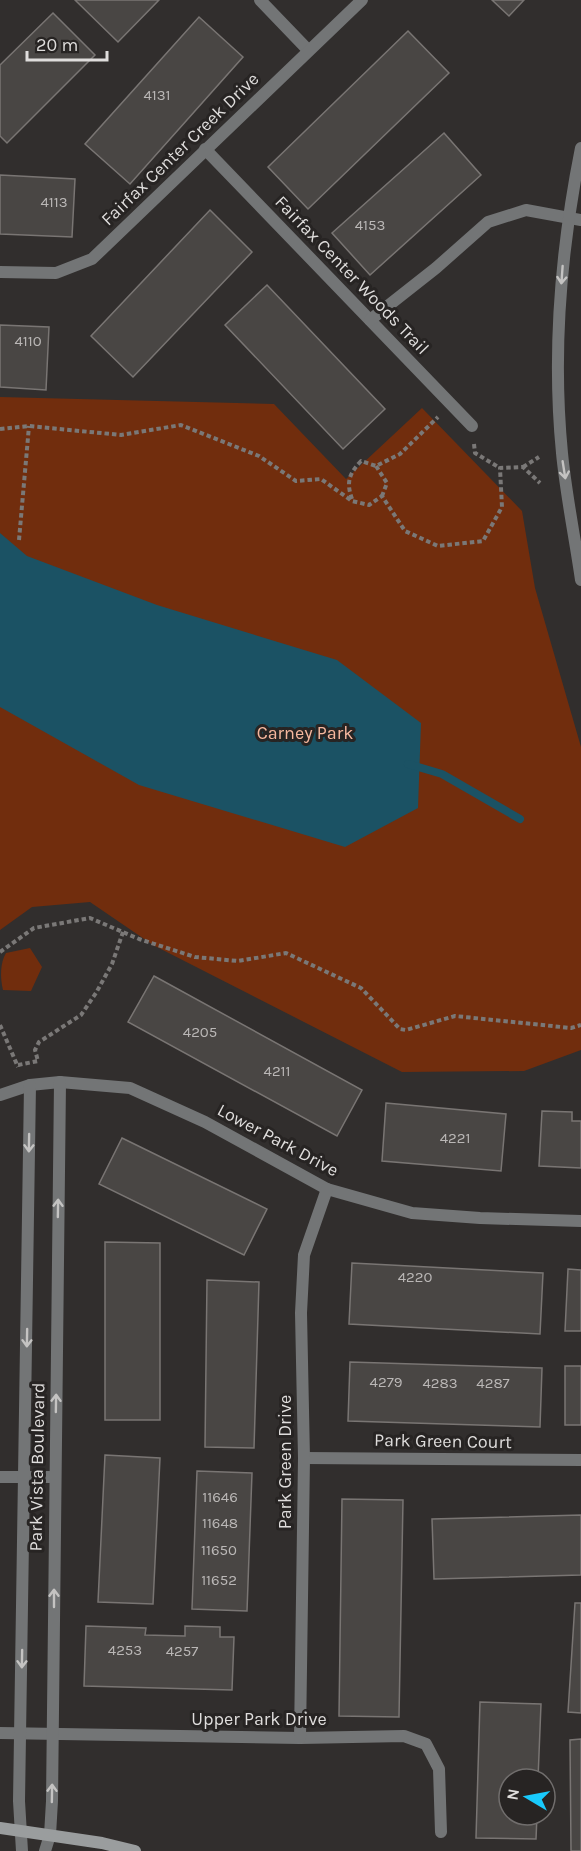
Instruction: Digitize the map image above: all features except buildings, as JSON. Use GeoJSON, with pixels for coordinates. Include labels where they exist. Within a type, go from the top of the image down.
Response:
{"type":"FeatureCollection","features":[{"type":"Feature","properties":{"kind":"main road"},"geometry":{"type":"LineString","coordinates":[[0,1828],[102,1842],[135,1851]]}},
{"type":"Feature","properties":{"kind":"street"},"geometry":{"type":"LineString","coordinates":[[260,0],[308,50]]}},
{"type":"Feature","properties":{"kind":"street","name":"Fairfax Center Creek Drive"},"geometry":{"type":"LineString","coordinates":[[0,272],[56,273],[92,259],[362,0]]}},
{"type":"Feature","properties":{"kind":"street"},"geometry":{"type":"LineString","coordinates":[[581,148],[567,217],[558,330],[562,453],[581,580]]}},
{"type":"Feature","properties":{"kind":"street","name":"Fairfax Center Woods Trail"},"geometry":{"type":"LineString","coordinates":[[205,149],[472,426]]}},
{"type":"Feature","properties":{"kind":"street"},"geometry":{"type":"LineString","coordinates":[[370,320],[436,268],[488,222],[526,210],[581,220]]}},
{"type":"Feature","properties":{"kind":"street","name":"Lower Park Drive"},"geometry":{"type":"LineString","coordinates":[[0,1095],[30,1085],[60,1082],[130,1088],[205,1122],[327,1189],[412,1213],[581,1221]]}},
{"type":"Feature","properties":{"kind":"street","name":"Park Vista Boulevard"},"geometry":{"type":"LineString","coordinates":[[45,1851],[50,1835],[53,1734],[60,1082]]}},
{"type":"Feature","properties":{"kind":"street","name":"Park Vista Boulevard"},"geometry":{"type":"LineString","coordinates":[[22,1851],[20,1831],[21,1733],[30,1085]]}},
{"type":"Feature","properties":{"kind":"street","name":"Park Green Drive"},"geometry":{"type":"LineString","coordinates":[[300,1738],[304,1255],[327,1189]]}},
{"type":"Feature","properties":{"kind":"street","name":"Park Green Court"},"geometry":{"type":"LineString","coordinates":[[304,1458],[581,1460]]}},
{"type":"Feature","properties":{"kind":"street"},"geometry":{"type":"LineString","coordinates":[[0,1477],[55,1478]]}},
{"type":"Feature","properties":{"kind":"street","name":"Upper Park Drive"},"geometry":{"type":"LineString","coordinates":[[0,1733],[300,1738],[404,1736],[426,1744],[439,1769],[441,1832]]}},
{"type":"Feature","properties":{"kind":"path"},"geometry":{"type":"LineString","coordinates":[[376,466],[400,454],[451,404]]}},
{"type":"Feature","properties":{"kind":"path"},"geometry":{"type":"LineString","coordinates":[[0,429],[29,426],[121,435],[181,425],[259,456],[296,481],[321,479],[352,501],[369,505],[382,496],[387,483],[376,466],[361,461],[350,472],[348,486],[352,501]]}},
{"type":"Feature","properties":{"kind":"path"},"geometry":{"type":"LineString","coordinates":[[19,540],[29,426]]}},
{"type":"Feature","properties":{"kind":"path"},"geometry":{"type":"LineString","coordinates":[[472,426],[475,453],[500,468],[523,467],[538,457]]}},
{"type":"Feature","properties":{"kind":"path"},"geometry":{"type":"LineString","coordinates":[[523,467],[540,483]]}},
{"type":"Feature","properties":{"kind":"path"},"geometry":{"type":"LineString","coordinates":[[382,496],[405,531],[438,546],[483,541],[502,507],[500,468]]}},
{"type":"Feature","properties":{"kind":"path"},"geometry":{"type":"LineString","coordinates":[[0,952],[34,928],[90,918],[195,957],[238,961],[277,954],[293,954],[361,988],[400,1029],[406,1030],[455,1016],[571,1028],[581,1025]]}},
{"type":"Feature","properties":{"kind":"path"},"geometry":{"type":"LineString","coordinates":[[18,1065],[38,1061],[35,1050],[39,1042],[81,1015],[112,964],[123,932]]}},
{"type":"Feature","properties":{"kind":"path"},"geometry":{"type":"LineString","coordinates":[[0,1025],[30,1085]]}},
{"type":"Feature","properties":{"kind":"green space","name":"Carney Park"},"geometry":{"type":"Polygon","coordinates":[[[0,397],[274,404],[346,479],[422,408],[522,511],[535,588],[581,747],[581,1050],[524,1071],[402,1072],[153,945],[90,902],[32,907],[0,930],[0,397]]]}},
{"type":"Feature","properties":{"kind":"green space"},"geometry":{"type":"Polygon","coordinates":[[[30,948],[42,967],[31,991],[3,990],[1,971],[6,953],[30,948]]]}},
{"type":"Feature","properties":{"kind":"water"},"geometry":{"type":"Polygon","coordinates":[[[0,533],[27,556],[157,605],[337,660],[421,723],[418,808],[345,847],[139,785],[0,707],[0,533]]]}},
{"type":"Feature","properties":{"kind":"waterway"},"geometry":{"type":"LineString","coordinates":[[408,764],[442,774],[520,819]]}}]}
